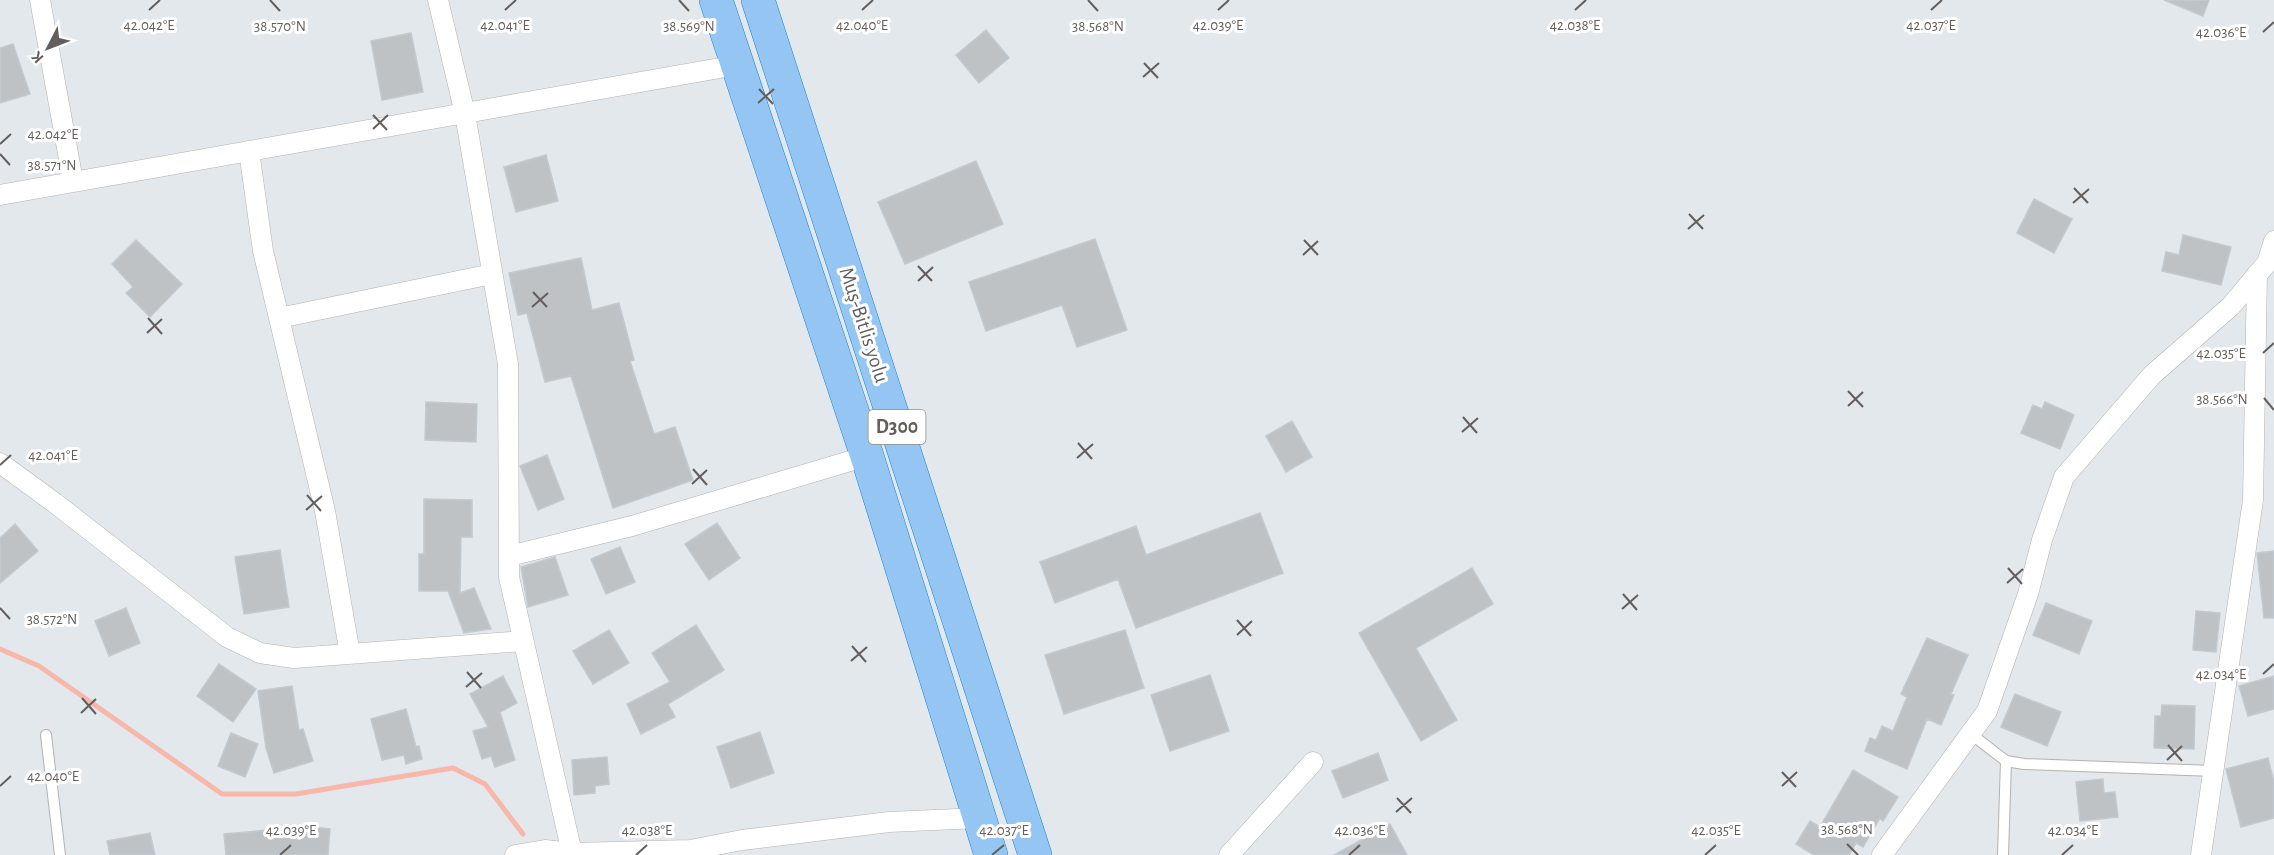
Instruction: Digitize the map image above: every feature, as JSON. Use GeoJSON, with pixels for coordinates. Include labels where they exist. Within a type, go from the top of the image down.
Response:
{"type":"FeatureCollection","features":[{"type":"Feature","properties":{"kind":"highway","name":"Muş-Bitlis yolu"},"geometry":{"type":"LineString","coordinates":[[716,0],[867,456],[991,855]]}},
{"type":"Feature","properties":{"kind":"highway","name":"Muş-Bitlis yolu"},"geometry":{"type":"LineString","coordinates":[[758,0],[1035,855]]}},
{"type":"Feature","properties":{"kind":"street"},"geometry":{"type":"LineString","coordinates":[[40,0],[73,181]]}},
{"type":"Feature","properties":{"kind":"street"},"geometry":{"type":"LineString","coordinates":[[438,0],[465,114],[508,364],[509,577],[572,853]]}},
{"type":"Feature","properties":{"kind":"street"},"geometry":{"type":"LineString","coordinates":[[0,195],[737,65]]}},
{"type":"Feature","properties":{"kind":"street"},"geometry":{"type":"LineString","coordinates":[[249,151],[264,251],[325,512],[350,654]]}},
{"type":"Feature","properties":{"kind":"street"},"geometry":{"type":"LineString","coordinates":[[1882,855],[1987,711],[2028,594],[2042,540],[2064,477],[2152,375],[2231,306],[2267,263],[2274,241]]}},
{"type":"Feature","properties":{"kind":"street"},"geometry":{"type":"LineString","coordinates":[[279,318],[492,274]]}},
{"type":"Feature","properties":{"kind":"street"},"geometry":{"type":"LineString","coordinates":[[2201,855],[2253,500],[2257,274]]}},
{"type":"Feature","properties":{"kind":"street"},"geometry":{"type":"LineString","coordinates":[[509,556],[632,526],[867,456]]}},
{"type":"Feature","properties":{"kind":"street"},"geometry":{"type":"LineString","coordinates":[[0,463],[55,503],[227,638],[260,652],[294,658],[523,641]]}},
{"type":"Feature","properties":{"kind":"street"},"geometry":{"type":"LineString","coordinates":[[1229,855],[1313,762]]}},
{"type":"Feature","properties":{"kind":"street"},"geometry":{"type":"LineString","coordinates":[[515,855],[545,850],[572,853],[744,848],[889,822],[979,818]]}},
{"type":"Feature","properties":{"kind":"lane"},"geometry":{"type":"LineString","coordinates":[[1971,734],[2006,760],[2024,764],[2214,771]]}},
{"type":"Feature","properties":{"kind":"lane"},"geometry":{"type":"LineString","coordinates":[[46,735],[60,855]]}},
{"type":"Feature","properties":{"kind":"lane"},"geometry":{"type":"LineString","coordinates":[[2003,855],[2006,760]]}},
{"type":"Feature","properties":{"kind":"building"},"geometry":{"type":"Polygon","coordinates":[[[2164,0],[2209,0],[2203,16],[2164,0]]]}},
{"type":"Feature","properties":{"kind":"building"},"geometry":{"type":"Polygon","coordinates":[[[986,30],[1009,58],[979,83],[956,55],[986,30]]]}},
{"type":"Feature","properties":{"kind":"building"},"geometry":{"type":"Polygon","coordinates":[[[411,33],[423,92],[382,100],[371,41],[411,33]]]}},
{"type":"Feature","properties":{"kind":"building"},"geometry":{"type":"Polygon","coordinates":[[[13,44],[30,94],[0,103],[0,48],[13,44]]]}},
{"type":"Feature","properties":{"kind":"building"},"geometry":{"type":"Polygon","coordinates":[[[546,155],[558,201],[516,212],[504,167],[546,155]]]}},
{"type":"Feature","properties":{"kind":"building"},"geometry":{"type":"Polygon","coordinates":[[[976,161],[1003,224],[905,264],[878,202],[976,161]]]}},
{"type":"Feature","properties":{"kind":"building"},"geometry":{"type":"Polygon","coordinates":[[[2034,199],[2072,219],[2054,253],[2017,233],[2034,199]]]}},
{"type":"Feature","properties":{"kind":"building"},"geometry":{"type":"Polygon","coordinates":[[[2183,235],[2231,247],[2221,285],[2162,271],[2166,252],[2179,255],[2183,235]]]}},
{"type":"Feature","properties":{"kind":"building"},"geometry":{"type":"Polygon","coordinates":[[[1095,239],[1127,330],[1077,347],[1062,305],[986,331],[969,282],[1095,239]]]}},
{"type":"Feature","properties":{"kind":"building"},"geometry":{"type":"Polygon","coordinates":[[[136,240],[182,284],[150,317],[126,293],[133,287],[112,264],[136,240]]]}},
{"type":"Feature","properties":{"kind":"building"},"geometry":{"type":"Polygon","coordinates":[[[581,258],[592,310],[619,303],[634,360],[630,361],[654,434],[675,427],[693,480],[613,508],[571,376],[545,382],[527,313],[518,315],[509,273],[581,258]]]}},
{"type":"Feature","properties":{"kind":"building"},"geometry":{"type":"Polygon","coordinates":[[[426,402],[477,404],[476,442],[425,440],[426,402]]]}},
{"type":"Feature","properties":{"kind":"building"},"geometry":{"type":"Polygon","coordinates":[[[2045,402],[2074,415],[2060,449],[2021,433],[2033,405],[2042,409],[2045,402]]]}},
{"type":"Feature","properties":{"kind":"building"},"geometry":{"type":"Polygon","coordinates":[[[1292,421],[1312,457],[1286,472],[1266,436],[1292,421]]]}},
{"type":"Feature","properties":{"kind":"building"},"geometry":{"type":"Polygon","coordinates":[[[547,455],[564,499],[538,510],[520,466],[547,455]]]}},
{"type":"Feature","properties":{"kind":"building"},"geometry":{"type":"Polygon","coordinates":[[[424,499],[472,500],[472,537],[461,537],[460,593],[474,588],[491,629],[464,633],[448,591],[419,591],[419,554],[424,554],[424,499]]]}},
{"type":"Feature","properties":{"kind":"building"},"geometry":{"type":"Polygon","coordinates":[[[1260,513],[1283,573],[1136,628],[1118,579],[1055,603],[1040,562],[1136,526],[1146,555],[1260,513]]]}},
{"type":"Feature","properties":{"kind":"building"},"geometry":{"type":"Polygon","coordinates":[[[717,523],[740,558],[709,580],[685,544],[717,523]]]}},
{"type":"Feature","properties":{"kind":"building"},"geometry":{"type":"Polygon","coordinates":[[[15,524],[38,551],[0,583],[0,538],[15,524]]]}},
{"type":"Feature","properties":{"kind":"building"},"geometry":{"type":"Polygon","coordinates":[[[620,547],[635,582],[606,594],[591,559],[620,547]]]}},
{"type":"Feature","properties":{"kind":"building"},"geometry":{"type":"Polygon","coordinates":[[[280,550],[289,607],[244,614],[235,557],[280,550]]]}},
{"type":"Feature","properties":{"kind":"building"},"geometry":{"type":"Polygon","coordinates":[[[2274,551],[2274,618],[2264,618],[2257,553],[2274,551]]]}},
{"type":"Feature","properties":{"kind":"building"},"geometry":{"type":"Polygon","coordinates":[[[555,557],[568,595],[528,607],[521,567],[555,557]]]}},
{"type":"Feature","properties":{"kind":"building"},"geometry":{"type":"Polygon","coordinates":[[[1472,568],[1493,604],[1416,648],[1457,720],[1421,741],[1359,633],[1472,568]]]}},
{"type":"Feature","properties":{"kind":"building"},"geometry":{"type":"Polygon","coordinates":[[[2046,603],[2092,621],[2079,654],[2033,635],[2046,603]]]}},
{"type":"Feature","properties":{"kind":"building"},"geometry":{"type":"Polygon","coordinates":[[[126,608],[140,643],[109,656],[95,621],[126,608]]]}},
{"type":"Feature","properties":{"kind":"building"},"geometry":{"type":"Polygon","coordinates":[[[2196,611],[2220,613],[2216,652],[2193,650],[2196,611]]]}},
{"type":"Feature","properties":{"kind":"building"},"geometry":{"type":"Polygon","coordinates":[[[696,625],[724,670],[668,704],[675,717],[641,734],[627,704],[670,682],[652,653],[696,625]]]}},
{"type":"Feature","properties":{"kind":"building"},"geometry":{"type":"Polygon","coordinates":[[[609,630],[629,663],[593,684],[573,651],[609,630]]]}},
{"type":"Feature","properties":{"kind":"building"},"geometry":{"type":"Polygon","coordinates":[[[1125,630],[1144,688],[1064,714],[1045,655],[1125,630]]]}},
{"type":"Feature","properties":{"kind":"building"},"geometry":{"type":"Polygon","coordinates":[[[1927,638],[1968,655],[1951,694],[1954,695],[1941,725],[1927,719],[1907,769],[1865,751],[1870,738],[1876,740],[1882,726],[1893,731],[1907,697],[1901,694],[1927,638]]]}},
{"type":"Feature","properties":{"kind":"building"},"geometry":{"type":"Polygon","coordinates":[[[219,664],[256,689],[233,722],[197,696],[219,664]]]}},
{"type":"Feature","properties":{"kind":"building"},"geometry":{"type":"Polygon","coordinates":[[[1210,675],[1229,731],[1170,751],[1151,695],[1210,675]]]}},
{"type":"Feature","properties":{"kind":"building"},"geometry":{"type":"Polygon","coordinates":[[[503,676],[517,703],[500,712],[515,760],[495,767],[491,756],[482,759],[473,731],[488,727],[470,694],[503,676]]]}},
{"type":"Feature","properties":{"kind":"building"},"geometry":{"type":"Polygon","coordinates":[[[2274,676],[2274,709],[2248,716],[2239,686],[2274,676]]]}},
{"type":"Feature","properties":{"kind":"building"},"geometry":{"type":"Polygon","coordinates":[[[292,686],[299,730],[303,729],[313,761],[274,773],[266,748],[258,691],[292,686]]]}},
{"type":"Feature","properties":{"kind":"building"},"geometry":{"type":"Polygon","coordinates":[[[2015,694],[2061,712],[2047,746],[2001,727],[2015,694]]]}},
{"type":"Feature","properties":{"kind":"building"},"geometry":{"type":"Polygon","coordinates":[[[2162,705],[2195,706],[2194,749],[2154,748],[2155,716],[2161,716],[2162,705]]]}},
{"type":"Feature","properties":{"kind":"building"},"geometry":{"type":"Polygon","coordinates":[[[406,709],[416,747],[419,746],[422,759],[406,764],[404,755],[382,760],[371,719],[406,709]]]}},
{"type":"Feature","properties":{"kind":"building"},"geometry":{"type":"Polygon","coordinates":[[[760,732],[774,773],[731,788],[717,747],[760,732]]]}},
{"type":"Feature","properties":{"kind":"building"},"geometry":{"type":"Polygon","coordinates":[[[231,733],[258,744],[245,777],[218,766],[231,733]]]}},
{"type":"Feature","properties":{"kind":"building"},"geometry":{"type":"Polygon","coordinates":[[[1378,753],[1388,780],[1343,798],[1332,771],[1378,753]]]}},
{"type":"Feature","properties":{"kind":"building"},"geometry":{"type":"Polygon","coordinates":[[[607,757],[609,784],[595,786],[595,793],[574,795],[572,760],[607,757]]]}},
{"type":"Feature","properties":{"kind":"building"},"geometry":{"type":"Polygon","coordinates":[[[2268,758],[2274,782],[2274,818],[2241,827],[2226,769],[2268,758]]]}},
{"type":"Feature","properties":{"kind":"building"},"geometry":{"type":"Polygon","coordinates":[[[1853,770],[1898,797],[1883,821],[1880,818],[1863,847],[1856,843],[1849,855],[1814,855],[1796,844],[1810,821],[1820,827],[1853,770]]]}},
{"type":"Feature","properties":{"kind":"building"},"geometry":{"type":"Polygon","coordinates":[[[2103,779],[2104,793],[2115,792],[2118,817],[2080,821],[2076,782],[2103,779]]]}},
{"type":"Feature","properties":{"kind":"building"},"geometry":{"type":"Polygon","coordinates":[[[1390,824],[1407,855],[1334,855],[1390,824]]]}},
{"type":"Feature","properties":{"kind":"building"},"geometry":{"type":"Polygon","coordinates":[[[291,825],[330,829],[328,855],[226,855],[224,834],[291,828],[291,825]]]}},
{"type":"Feature","properties":{"kind":"building"},"geometry":{"type":"Polygon","coordinates":[[[150,833],[155,855],[110,855],[107,841],[150,833]]]}},
{"type":"Feature","properties":{"kind":"waterway"},"geometry":{"type":"LineString","coordinates":[[0,649],[39,666],[222,794],[296,794],[453,768],[485,784],[523,834]]}}]}
